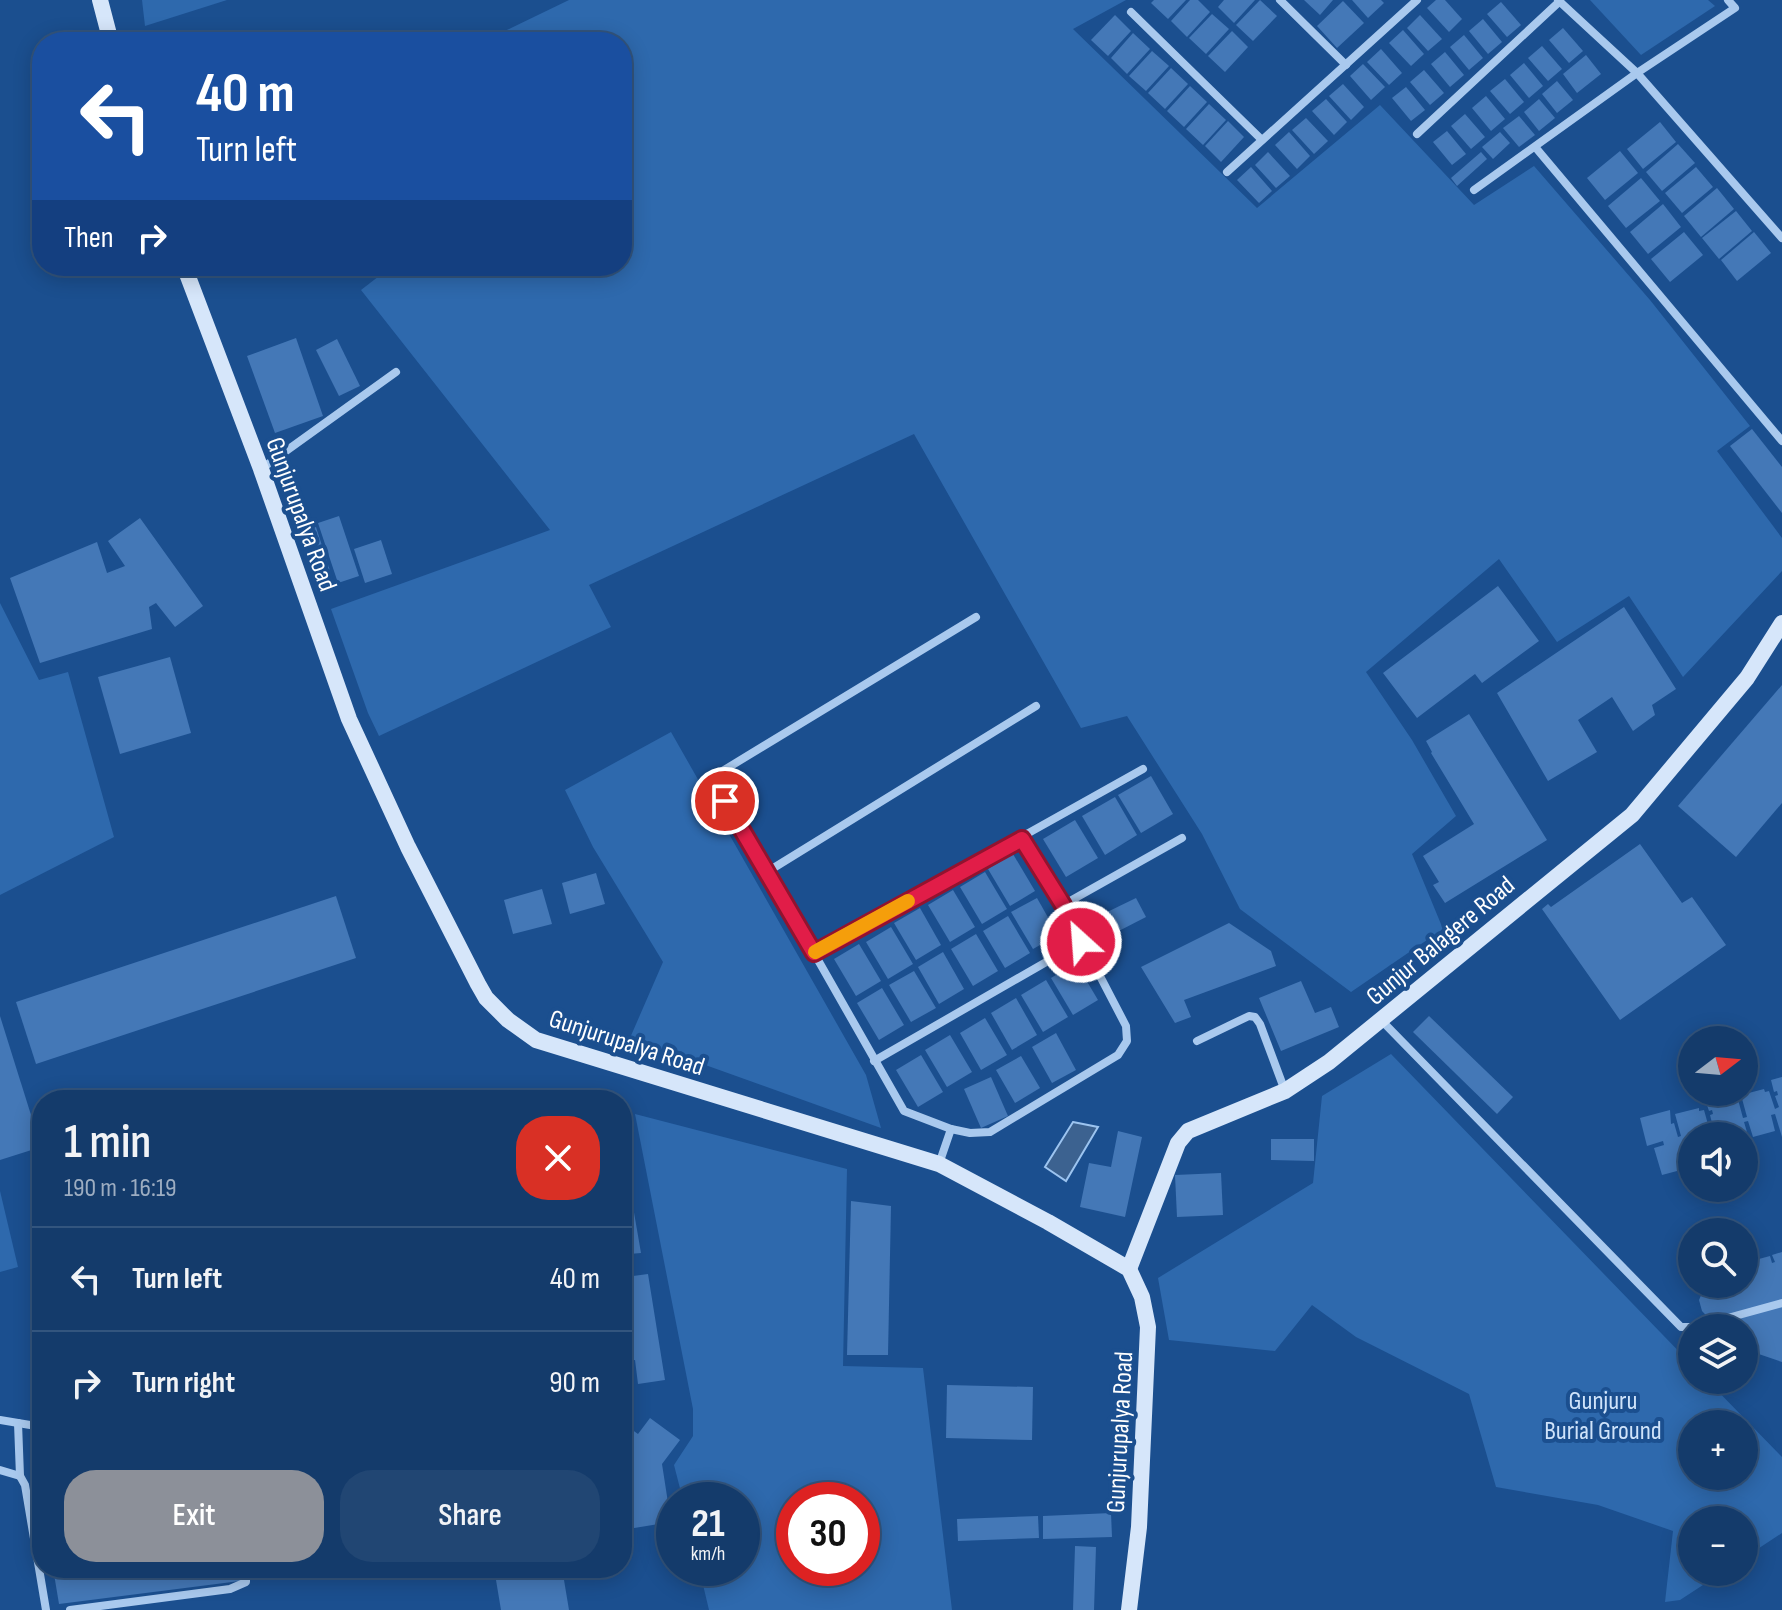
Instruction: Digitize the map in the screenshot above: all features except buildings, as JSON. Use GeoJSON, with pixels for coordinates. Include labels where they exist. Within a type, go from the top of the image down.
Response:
{"type":"FeatureCollection","features":[{"type":"Feature","properties":{"kind":"street"},"geometry":{"type":"LineString","coordinates":[[100,0],[108,32]]}},
{"type":"Feature","properties":{"kind":"street"},"geometry":{"type":"LineString","coordinates":[[1280,0],[1346,65]]}},
{"type":"Feature","properties":{"kind":"street"},"geometry":{"type":"LineString","coordinates":[[1227,172],[1417,0]]}},
{"type":"Feature","properties":{"kind":"street"},"geometry":{"type":"LineString","coordinates":[[1417,134],[1559,0],[1637,73],[1782,238]]}},
{"type":"Feature","properties":{"kind":"street"},"geometry":{"type":"LineString","coordinates":[[1474,190],[1637,73],[1735,8],[1728,0]]}},
{"type":"Feature","properties":{"kind":"street"},"geometry":{"type":"LineString","coordinates":[[1131,12],[1262,140]]}},
{"type":"Feature","properties":{"kind":"street"},"geometry":{"type":"LineString","coordinates":[[1536,148],[1782,441]]}},
{"type":"Feature","properties":{"kind":"street","name":"Gunjurupalya Road"},"geometry":{"type":"LineString","coordinates":[[188,276],[261,469],[349,719],[448,929],[486,998],[508,1020],[536,1040],[939,1164],[1129,1269],[1142,1297],[1148,1327],[1140,1512],[1129,1610]]}},
{"type":"Feature","properties":{"kind":"street"},"geometry":{"type":"LineString","coordinates":[[261,469],[396,372]]}},
{"type":"Feature","properties":{"kind":"street"},"geometry":{"type":"LineString","coordinates":[[976,617],[711,778],[904,1111],[951,1129],[970,1133],[990,1132],[1118,1055],[1127,1041],[1126,1026],[1063,905],[1022,839]]}},
{"type":"Feature","properties":{"kind":"street","name":"Gunjur Balagere Road"},"geometry":{"type":"LineString","coordinates":[[1129,1269],[1178,1143],[1188,1131],[1285,1091],[1329,1062],[1632,815],[1747,678],[1782,623]]}},
{"type":"Feature","properties":{"kind":"street"},"geometry":{"type":"LineString","coordinates":[[767,872],[1036,706]]}},
{"type":"Feature","properties":{"kind":"street"},"geometry":{"type":"LineString","coordinates":[[814,953],[1143,769]]}},
{"type":"Feature","properties":{"kind":"street"},"geometry":{"type":"LineString","coordinates":[[1063,905],[1182,838]]}},
{"type":"Feature","properties":{"kind":"street"},"geometry":{"type":"LineString","coordinates":[[874,1061],[1081,942]]}},
{"type":"Feature","properties":{"kind":"street"},"geometry":{"type":"LineString","coordinates":[[1197,1041],[1249,1016],[1255,1017],[1285,1091]]}},
{"type":"Feature","properties":{"kind":"street"},"geometry":{"type":"LineString","coordinates":[[1381,1020],[1681,1327],[1695,1327],[1782,1303]]}},
{"type":"Feature","properties":{"kind":"street"},"geometry":{"type":"LineString","coordinates":[[939,1164],[951,1129]]}},
{"type":"Feature","properties":{"kind":"street"},"geometry":{"type":"LineString","coordinates":[[0,1420],[32,1425]]}},
{"type":"Feature","properties":{"kind":"street"},"geometry":{"type":"LineString","coordinates":[[18,1423],[20,1476],[25,1485],[32,1527]]}},
{"type":"Feature","properties":{"kind":"street"},"geometry":{"type":"LineString","coordinates":[[0,1470],[20,1476]]}},
{"type":"Feature","properties":{"kind":"street"},"geometry":{"type":"LineString","coordinates":[[41,1578],[46,1610]]}},
{"type":"Feature","properties":{"kind":"street"},"geometry":{"type":"LineString","coordinates":[[70,1610],[238,1587],[246,1582],[246,1578]]}},
{"type":"Feature","properties":{"kind":"green space"},"geometry":{"type":"Polygon","coordinates":[[[142,0],[227,0],[145,26],[142,0]]]}},
{"type":"Feature","properties":{"kind":"green space"},"geometry":{"type":"Polygon","coordinates":[[[569,0],[1126,0],[1073,29],[1257,208],[1380,105],[1474,205],[1534,166],[1650,300],[1750,426],[1717,451],[1782,538],[1782,571],[1683,677],[1629,596],[1557,642],[1499,559],[1366,672],[1412,740],[1456,816],[1412,854],[1443,929],[1351,992],[1240,909],[1202,834],[1127,716],[1081,728],[914,434],[589,585],[611,627],[379,736],[331,609],[550,530],[361,290],[379,276],[632,276],[632,32],[503,32],[569,0]]]}},
{"type":"Feature","properties":{"kind":"green space"},"geometry":{"type":"Polygon","coordinates":[[[1590,0],[1708,0],[1715,6],[1641,55],[1590,0]]]}},
{"type":"Feature","properties":{"kind":"green space"},"geometry":{"type":"Polygon","coordinates":[[[0,603],[39,680],[68,672],[114,837],[0,895],[0,603]]]}},
{"type":"Feature","properties":{"kind":"green space"},"geometry":{"type":"Polygon","coordinates":[[[671,732],[866,1075],[881,1128],[630,1038],[663,962],[593,847],[565,790],[671,732]]]}},
{"type":"Feature","properties":{"kind":"green space","name":"Gunjuru Burial Ground"},"geometry":{"type":"Polygon","coordinates":[[[1391,1054],[1678,1351],[1678,1394],[1721,1394],[1736,1410],[1678,1410],[1678,1490],[1758,1490],[1758,1432],[1782,1457],[1782,1533],[1758,1549],[1758,1506],[1678,1506],[1678,1586],[1702,1586],[1680,1600],[1665,1602],[1673,1531],[1598,1505],[1496,1487],[1469,1394],[1356,1337],[1312,1305],[1275,1351],[1169,1340],[1158,1278],[1313,1183],[1322,1096],[1391,1054]]]}},
{"type":"Feature","properties":{"kind":"green space"},"geometry":{"type":"Polygon","coordinates":[[[635,1114],[847,1169],[843,1366],[923,1368],[952,1610],[709,1610],[703,1586],[760,1586],[760,1482],[678,1482],[674,1465],[693,1436],[693,1409],[635,1114]]]}},
{"type":"Feature","properties":{"kind":"green space"},"geometry":{"type":"Polygon","coordinates":[[[0,1191],[18,1267],[0,1272],[0,1191]]]}},
{"type":"Feature","properties":{"kind":"shaded area"},"geometry":{"type":"Polygon","coordinates":[[[1073,1122],[1098,1127],[1066,1181],[1045,1167],[1073,1122]]]}},
{"type":"Feature","properties":{"kind":"slow traffic"},"geometry":{"type":"LineString","coordinates":[[815,952],[908,901]]}},
{"type":"Feature","properties":{"kind":"route"},"geometry":{"type":"LineString","coordinates":[[725,801],[814,953],[1022,839],[1063,905],[1081,942]]}}]}
